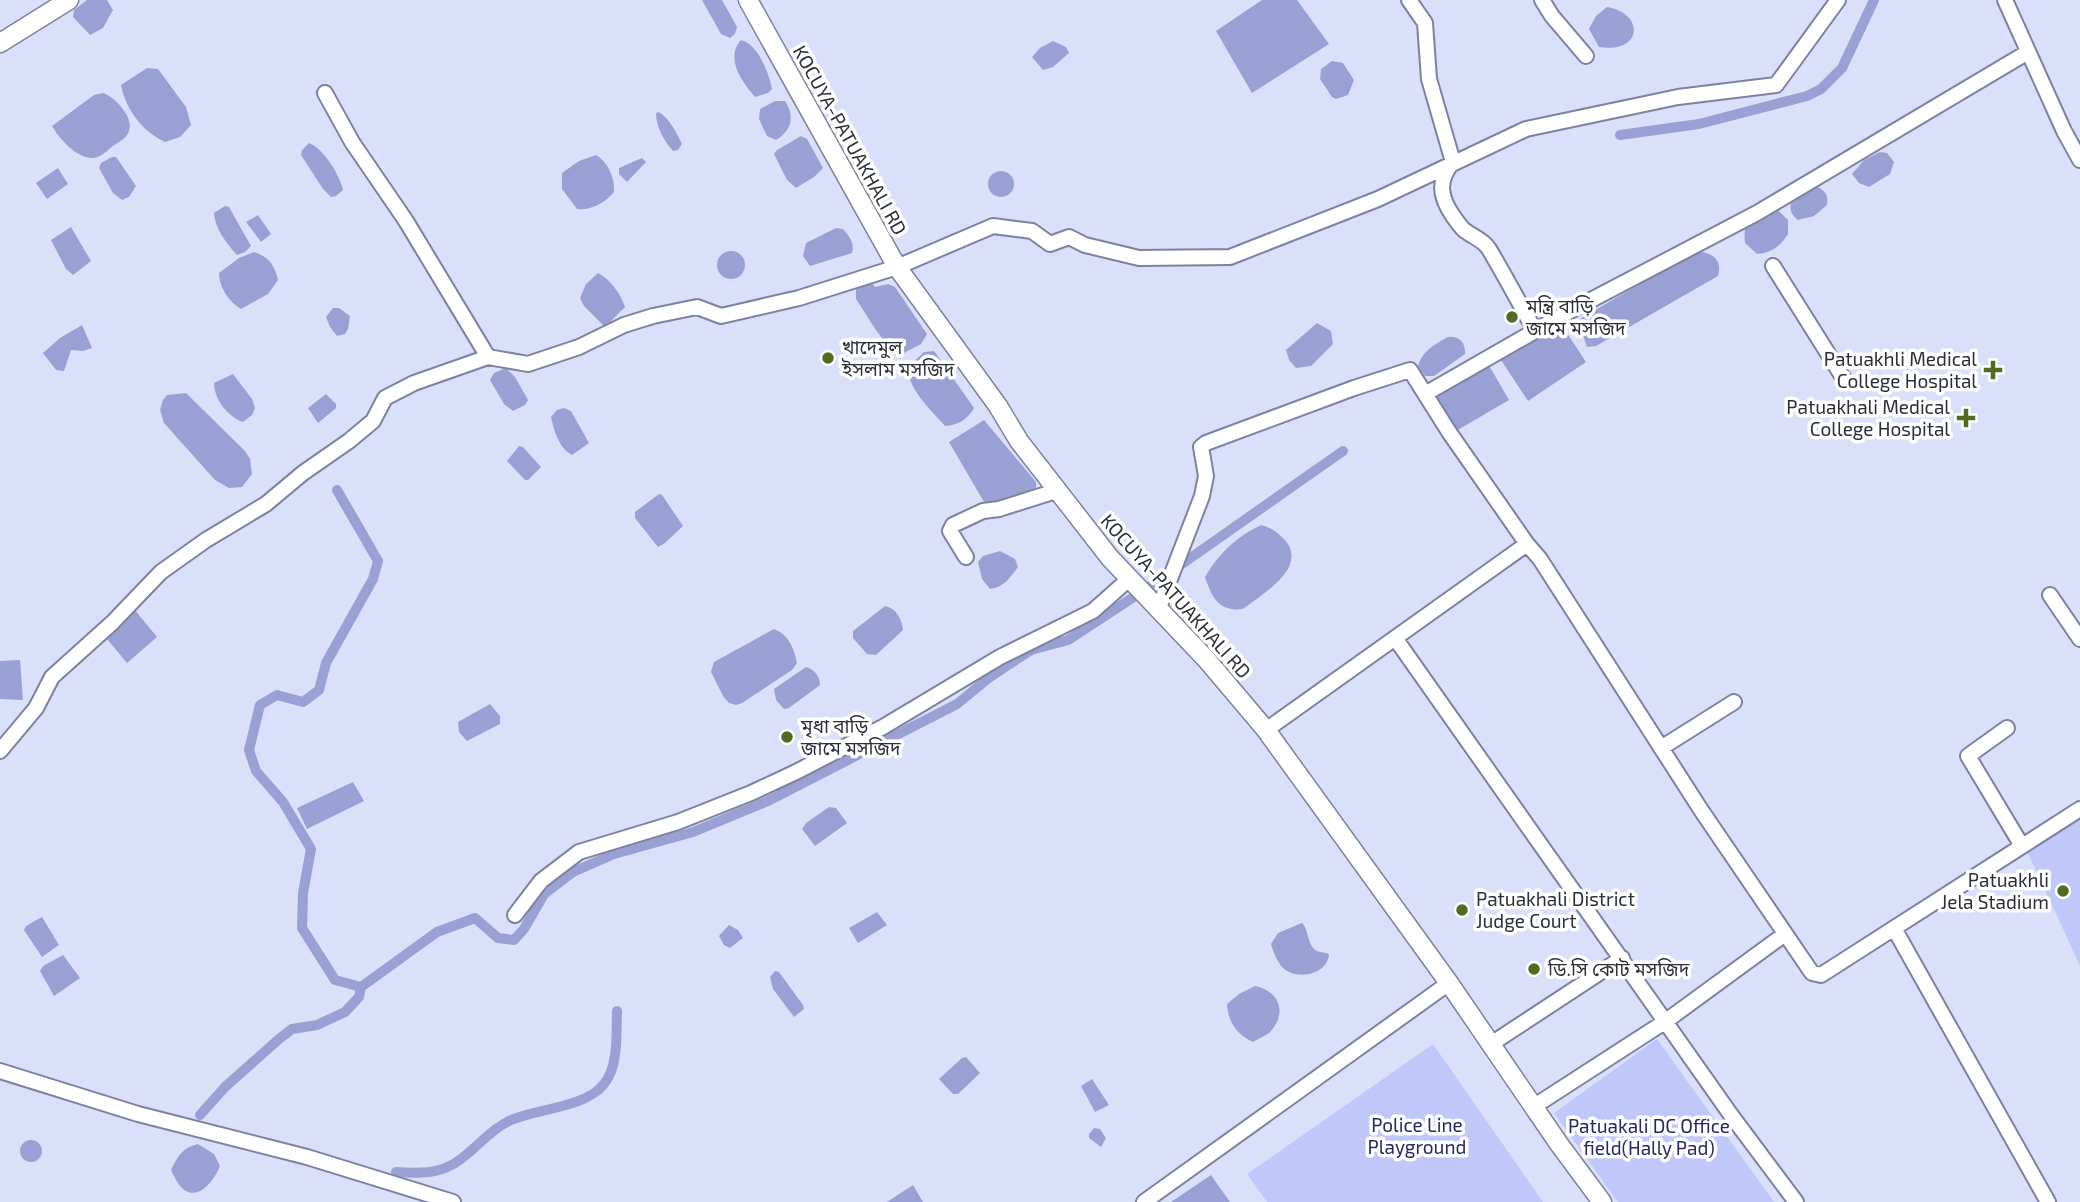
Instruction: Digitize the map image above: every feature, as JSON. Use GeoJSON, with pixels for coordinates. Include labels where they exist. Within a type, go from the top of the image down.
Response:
{"type":"FeatureCollection","features":[{"type":"Feature","properties":{"kind":"main road"},"geometry":{"type":"LineString","coordinates":[[0,43],[69,0]]}},
{"type":"Feature","properties":{"kind":"main road","name":"KOCUYA-PATUAKHALI RD"},"geometry":{"type":"LineString","coordinates":[[748,0],[897,267],[1056,491],[1129,579],[1206,659],[1266,730],[1449,983],[1602,1202]]}},
{"type":"Feature","properties":{"kind":"street"},"geometry":{"type":"LineString","coordinates":[[1409,0],[1425,23],[1429,79],[1453,162]]}},
{"type":"Feature","properties":{"kind":"street"},"geometry":{"type":"LineString","coordinates":[[1542,0],[1586,56]]}},
{"type":"Feature","properties":{"kind":"street"},"geometry":{"type":"LineString","coordinates":[[0,751],[36,708],[52,677],[112,624],[161,572],[266,503],[349,441],[373,421],[385,398],[414,383],[488,357],[528,364],[579,347],[624,325],[653,316],[697,307],[721,316],[799,298],[897,267],[993,226],[1032,231],[1051,244],[1069,237],[1085,245],[1139,258],[1230,257],[1378,199],[1526,129],[1678,97],[1776,85],[1839,0]]}},
{"type":"Feature","properties":{"kind":"street"},"geometry":{"type":"LineString","coordinates":[[2005,0],[2064,131],[2080,160]]}},
{"type":"Feature","properties":{"kind":"street"},"geometry":{"type":"LineString","coordinates":[[1425,394],[1535,331],[1757,213],[2028,52]]}},
{"type":"Feature","properties":{"kind":"street"},"geometry":{"type":"LineString","coordinates":[[325,93],[352,142],[407,221],[488,357]]}},
{"type":"Feature","properties":{"kind":"street"},"geometry":{"type":"LineString","coordinates":[[1453,162],[1445,172],[1441,188],[1443,201],[1463,229],[1487,246],[1535,331]]}},
{"type":"Feature","properties":{"kind":"street"},"geometry":{"type":"LineString","coordinates":[[1773,266],[1844,379]]}},
{"type":"Feature","properties":{"kind":"street"},"geometry":{"type":"LineString","coordinates":[[1154,606],[1170,580],[1202,496],[1206,476],[1201,447],[1354,387],[1410,370],[1527,544],[1540,559],[1661,748],[1809,970],[1819,976],[1895,930],[2080,809]]}},
{"type":"Feature","properties":{"kind":"street"},"geometry":{"type":"LineString","coordinates":[[966,557],[950,531],[953,525],[983,511],[999,509],[1056,491]]}},
{"type":"Feature","properties":{"kind":"street"},"geometry":{"type":"LineString","coordinates":[[1266,730],[1527,544]]}},
{"type":"Feature","properties":{"kind":"street"},"geometry":{"type":"LineString","coordinates":[[515,915],[541,881],[579,852],[690,817],[796,772],[883,727],[1000,657],[1093,611],[1129,579]]}},
{"type":"Feature","properties":{"kind":"street"},"geometry":{"type":"LineString","coordinates":[[2050,595],[2080,639]]}},
{"type":"Feature","properties":{"kind":"street"},"geometry":{"type":"LineString","coordinates":[[1395,638],[1731,1115],[1796,1202]]}},
{"type":"Feature","properties":{"kind":"street"},"geometry":{"type":"LineString","coordinates":[[1661,748],[1734,702]]}},
{"type":"Feature","properties":{"kind":"street"},"geometry":{"type":"LineString","coordinates":[[2007,727],[1968,756],[2022,846]]}},
{"type":"Feature","properties":{"kind":"street"},"geometry":{"type":"LineString","coordinates":[[1895,930],[2048,1202]]}},
{"type":"Feature","properties":{"kind":"street"},"geometry":{"type":"LineString","coordinates":[[1534,1107],[1666,1021],[1786,934]]}},
{"type":"Feature","properties":{"kind":"street"},"geometry":{"type":"LineString","coordinates":[[1491,1044],[1622,958]]}},
{"type":"Feature","properties":{"kind":"street"},"geometry":{"type":"LineString","coordinates":[[1144,1202],[1449,983]]}},
{"type":"Feature","properties":{"kind":"street"},"geometry":{"type":"LineString","coordinates":[[0,1070],[138,1114],[307,1157],[453,1202]]}},
{"type":"Feature","properties":{"kind":"green space","name":"Patuakhli Jela Stadium"},"geometry":{"type":"Polygon","coordinates":[[[2080,816],[2080,966],[2027,851],[2080,816]]]}},
{"type":"Feature","properties":{"kind":"green space","name":"Patuakali DC Office field(Hally Pad)"},"geometry":{"type":"Polygon","coordinates":[[[1657,1039],[1774,1202],[1618,1202],[1554,1113],[1657,1039]]]}},
{"type":"Feature","properties":{"kind":"green space","name":"Police Line Playground"},"geometry":{"type":"Polygon","coordinates":[[[1433,1044],[1543,1202],[1267,1202],[1247,1174],[1433,1044]]]}},
{"type":"Feature","properties":{"kind":"shaded area"},"geometry":{"type":"Polygon","coordinates":[[[87,0],[107,0],[113,10],[103,28],[90,35],[73,17],[74,10],[87,0]]]}},
{"type":"Feature","properties":{"kind":"shaded area"},"geometry":{"type":"Polygon","coordinates":[[[702,0],[722,0],[737,27],[735,34],[730,38],[721,34],[702,0]]]}},
{"type":"Feature","properties":{"kind":"shaded area"},"geometry":{"type":"Polygon","coordinates":[[[1262,0],[1297,0],[1329,44],[1252,93],[1216,31],[1262,0]]]}},
{"type":"Feature","properties":{"kind":"shaded area"},"geometry":{"type":"Polygon","coordinates":[[[1607,7],[1619,11],[1633,24],[1631,39],[1624,45],[1614,48],[1599,47],[1589,29],[1596,16],[1607,7]]]}},
{"type":"Feature","properties":{"kind":"shaded area"},"geometry":{"type":"Polygon","coordinates":[[[741,40],[753,47],[762,60],[772,89],[768,93],[755,97],[740,77],[734,54],[741,40]]]}},
{"type":"Feature","properties":{"kind":"shaded area"},"geometry":{"type":"Polygon","coordinates":[[[1053,41],[1066,47],[1069,53],[1053,67],[1043,70],[1032,57],[1040,48],[1053,41]]]}},
{"type":"Feature","properties":{"kind":"shaded area"},"geometry":{"type":"Polygon","coordinates":[[[1332,61],[1343,63],[1354,80],[1348,95],[1336,99],[1320,79],[1321,69],[1332,61]]]}},
{"type":"Feature","properties":{"kind":"shaded area"},"geometry":{"type":"Polygon","coordinates":[[[147,68],[158,69],[186,107],[191,125],[180,137],[165,142],[149,132],[136,119],[127,103],[121,85],[147,68]]]}},
{"type":"Feature","properties":{"kind":"shaded area"},"geometry":{"type":"Polygon","coordinates":[[[103,93],[122,108],[129,120],[129,131],[125,138],[102,155],[86,157],[72,150],[52,126],[94,95],[103,93]]]}},
{"type":"Feature","properties":{"kind":"shaded area"},"geometry":{"type":"Polygon","coordinates":[[[775,101],[785,101],[791,117],[786,132],[776,140],[767,136],[759,119],[760,109],[775,101]]]}},
{"type":"Feature","properties":{"kind":"shaded area"},"geometry":{"type":"Polygon","coordinates":[[[659,112],[670,122],[680,139],[682,144],[678,150],[673,151],[661,134],[656,118],[656,113],[659,112]]]}},
{"type":"Feature","properties":{"kind":"shaded area"},"geometry":{"type":"Polygon","coordinates":[[[801,136],[807,139],[823,168],[796,188],[787,180],[774,154],[801,136]]]}},
{"type":"Feature","properties":{"kind":"shaded area"},"geometry":{"type":"Polygon","coordinates":[[[309,143],[325,156],[338,177],[343,190],[336,196],[331,197],[323,189],[301,155],[309,143]]]}},
{"type":"Feature","properties":{"kind":"shaded area"},"geometry":{"type":"Polygon","coordinates":[[[1880,152],[1887,153],[1894,162],[1890,174],[1869,187],[1859,183],[1852,174],[1864,160],[1880,152]]]}},
{"type":"Feature","properties":{"kind":"shaded area"},"geometry":{"type":"Polygon","coordinates":[[[596,155],[610,171],[614,192],[598,205],[577,209],[562,189],[562,173],[579,161],[596,155]]]}},
{"type":"Feature","properties":{"kind":"shaded area"},"geometry":{"type":"Polygon","coordinates":[[[116,157],[136,186],[129,197],[122,200],[113,193],[99,168],[101,163],[116,157]]]}},
{"type":"Feature","properties":{"kind":"shaded area"},"geometry":{"type":"Polygon","coordinates":[[[642,158],[646,162],[627,182],[619,174],[619,168],[642,158]]]}},
{"type":"Feature","properties":{"kind":"shaded area"},"geometry":{"type":"Polygon","coordinates":[[[58,168],[68,184],[47,199],[36,183],[58,168]]]}},
{"type":"Feature","properties":{"kind":"shaded area"},"geometry":{"type":"Polygon","coordinates":[[[1001,171],[1010,175],[1014,184],[1010,193],[1001,197],[992,193],[988,184],[992,175],[1001,171]]]}},
{"type":"Feature","properties":{"kind":"shaded area"},"geometry":{"type":"Polygon","coordinates":[[[1814,185],[1825,193],[1827,205],[1814,216],[1798,220],[1791,211],[1792,199],[1814,185]]]}},
{"type":"Feature","properties":{"kind":"shaded area"},"geometry":{"type":"Polygon","coordinates":[[[225,206],[229,207],[251,246],[237,255],[222,236],[215,219],[214,213],[225,206]]]}},
{"type":"Feature","properties":{"kind":"shaded area"},"geometry":{"type":"Polygon","coordinates":[[[1775,207],[1788,220],[1788,234],[1775,248],[1757,254],[1745,243],[1745,228],[1755,216],[1775,207]]]}},
{"type":"Feature","properties":{"kind":"shaded area"},"geometry":{"type":"Polygon","coordinates":[[[258,215],[271,234],[261,242],[246,222],[258,215]]]}},
{"type":"Feature","properties":{"kind":"shaded area"},"geometry":{"type":"Polygon","coordinates":[[[71,227],[91,261],[73,275],[66,269],[51,240],[71,227]]]}},
{"type":"Feature","properties":{"kind":"shaded area"},"geometry":{"type":"Polygon","coordinates":[[[836,228],[843,229],[849,237],[853,246],[852,253],[810,266],[803,256],[806,243],[836,228]]]}},
{"type":"Feature","properties":{"kind":"shaded area"},"geometry":{"type":"Polygon","coordinates":[[[731,251],[741,255],[745,265],[741,275],[731,279],[721,275],[717,265],[721,255],[731,251]]]}},
{"type":"Feature","properties":{"kind":"shaded area"},"geometry":{"type":"Polygon","coordinates":[[[254,252],[270,262],[278,280],[268,294],[241,309],[226,294],[219,273],[239,258],[254,252]]]}},
{"type":"Feature","properties":{"kind":"shaded area"},"geometry":{"type":"Polygon","coordinates":[[[1703,252],[1717,260],[1718,276],[1596,346],[1587,347],[1578,320],[1688,256],[1703,252]]]}},
{"type":"Feature","properties":{"kind":"shaded area"},"geometry":{"type":"Polygon","coordinates":[[[598,273],[614,287],[625,307],[605,327],[584,306],[580,298],[586,284],[598,273]]]}},
{"type":"Feature","properties":{"kind":"shaded area"},"geometry":{"type":"Polygon","coordinates":[[[871,282],[875,287],[888,284],[895,287],[927,334],[921,344],[902,354],[889,347],[856,299],[856,287],[871,282]]]}},
{"type":"Feature","properties":{"kind":"shaded area"},"geometry":{"type":"Polygon","coordinates":[[[333,308],[339,308],[350,316],[345,334],[337,336],[330,327],[326,317],[333,308]]]}},
{"type":"Feature","properties":{"kind":"shaded area"},"geometry":{"type":"Polygon","coordinates":[[[1559,321],[1586,362],[1528,401],[1501,360],[1559,321]]]}},
{"type":"Feature","properties":{"kind":"shaded area"},"geometry":{"type":"Polygon","coordinates":[[[1317,323],[1331,331],[1333,344],[1311,366],[1296,368],[1289,360],[1286,350],[1317,323]]]}},
{"type":"Feature","properties":{"kind":"shaded area"},"geometry":{"type":"Polygon","coordinates":[[[82,325],[92,348],[83,351],[71,350],[64,371],[56,370],[43,353],[60,338],[82,325]]]}},
{"type":"Feature","properties":{"kind":"shaded area"},"geometry":{"type":"Polygon","coordinates":[[[1448,337],[1461,341],[1465,354],[1434,376],[1425,376],[1418,367],[1422,357],[1448,337]]]}},
{"type":"Feature","properties":{"kind":"shaded area"},"geometry":{"type":"Polygon","coordinates":[[[934,351],[974,408],[962,421],[945,426],[912,384],[907,368],[924,352],[934,351]]]}},
{"type":"Feature","properties":{"kind":"shaded area"},"geometry":{"type":"Polygon","coordinates":[[[1487,362],[1509,400],[1456,431],[1434,398],[1455,381],[1487,362]]]}},
{"type":"Feature","properties":{"kind":"shaded area"},"geometry":{"type":"Polygon","coordinates":[[[506,368],[515,377],[528,400],[525,405],[513,411],[504,404],[490,380],[494,373],[506,368]]]}},
{"type":"Feature","properties":{"kind":"shaded area"},"geometry":{"type":"Polygon","coordinates":[[[233,374],[252,399],[255,408],[252,415],[243,422],[223,407],[216,395],[214,383],[233,374]]]}},
{"type":"Feature","properties":{"kind":"shaded area"},"geometry":{"type":"Polygon","coordinates":[[[186,393],[250,459],[252,474],[242,487],[229,488],[215,480],[164,423],[160,410],[163,400],[167,395],[186,393]]]}},
{"type":"Feature","properties":{"kind":"shaded area"},"geometry":{"type":"Polygon","coordinates":[[[326,394],[336,404],[336,408],[318,423],[308,408],[326,394]]]}},
{"type":"Feature","properties":{"kind":"shaded area"},"geometry":{"type":"Polygon","coordinates":[[[564,408],[571,411],[589,443],[572,455],[560,444],[551,417],[557,410],[564,408]]]}},
{"type":"Feature","properties":{"kind":"shaded area"},"geometry":{"type":"Polygon","coordinates":[[[984,420],[1036,482],[1036,490],[1021,499],[990,509],[949,442],[984,420]]]}},
{"type":"Feature","properties":{"kind":"shaded area"},"geometry":{"type":"Polygon","coordinates":[[[519,446],[541,467],[528,480],[507,461],[519,446]]]}},
{"type":"Feature","properties":{"kind":"shaded area"},"geometry":{"type":"Polygon","coordinates":[[[659,494],[683,526],[658,547],[635,518],[635,512],[659,494]]]}},
{"type":"Feature","properties":{"kind":"shaded area"},"geometry":{"type":"Polygon","coordinates":[[[1261,525],[1279,534],[1290,549],[1291,560],[1287,569],[1271,588],[1243,609],[1222,606],[1214,597],[1205,577],[1229,546],[1261,525]]]}},
{"type":"Feature","properties":{"kind":"shaded area"},"geometry":{"type":"Polygon","coordinates":[[[1000,551],[1015,559],[1018,567],[1003,584],[990,589],[982,579],[978,562],[983,556],[1000,551]]]}},
{"type":"Feature","properties":{"kind":"shaded area"},"geometry":{"type":"Polygon","coordinates":[[[885,606],[898,615],[903,630],[876,655],[867,654],[853,638],[853,631],[885,606]]]}},
{"type":"Feature","properties":{"kind":"shaded area"},"geometry":{"type":"Polygon","coordinates":[[[134,609],[157,637],[127,663],[107,639],[134,609]]]}},
{"type":"Feature","properties":{"kind":"shaded area"},"geometry":{"type":"Polygon","coordinates":[[[774,629],[790,643],[797,663],[792,670],[742,703],[729,703],[711,672],[714,662],[774,629]]]}},
{"type":"Feature","properties":{"kind":"shaded area"},"geometry":{"type":"Polygon","coordinates":[[[20,660],[23,700],[0,699],[0,661],[20,660]]]}},
{"type":"Feature","properties":{"kind":"shaded area"},"geometry":{"type":"Polygon","coordinates":[[[806,667],[816,673],[820,685],[784,709],[776,700],[774,689],[806,667]]]}},
{"type":"Feature","properties":{"kind":"shaded area"},"geometry":{"type":"Polygon","coordinates":[[[490,704],[500,716],[500,724],[467,741],[459,732],[458,722],[490,704]]]}},
{"type":"Feature","properties":{"kind":"shaded area"},"geometry":{"type":"Polygon","coordinates":[[[353,782],[364,801],[307,829],[297,808],[353,782]]]}},
{"type":"Feature","properties":{"kind":"shaded area"},"geometry":{"type":"Polygon","coordinates":[[[829,807],[836,808],[847,823],[815,846],[802,829],[806,823],[829,807]]]}},
{"type":"Feature","properties":{"kind":"shaded area"},"geometry":{"type":"Polygon","coordinates":[[[877,912],[887,925],[858,943],[849,928],[877,912]]]}},
{"type":"Feature","properties":{"kind":"shaded area"},"geometry":{"type":"Polygon","coordinates":[[[42,917],[59,945],[42,957],[24,930],[42,917]]]}},
{"type":"Feature","properties":{"kind":"shaded area"},"geometry":{"type":"Polygon","coordinates":[[[1302,923],[1314,949],[1329,954],[1325,965],[1320,969],[1302,975],[1282,967],[1271,944],[1278,933],[1302,923]]]}},
{"type":"Feature","properties":{"kind":"shaded area"},"geometry":{"type":"Polygon","coordinates":[[[729,925],[738,930],[743,938],[730,948],[724,945],[719,936],[729,925]]]}},
{"type":"Feature","properties":{"kind":"shaded area"},"geometry":{"type":"Polygon","coordinates":[[[63,955],[80,978],[54,996],[40,971],[43,966],[63,955]]]}},
{"type":"Feature","properties":{"kind":"shaded area"},"geometry":{"type":"Polygon","coordinates":[[[775,971],[779,972],[803,1005],[804,1009],[794,1017],[773,989],[770,977],[775,971]]]}},
{"type":"Feature","properties":{"kind":"shaded area"},"geometry":{"type":"Polygon","coordinates":[[[1255,986],[1275,998],[1280,1011],[1275,1026],[1269,1033],[1253,1042],[1242,1036],[1234,1027],[1227,1004],[1255,986]]]}},
{"type":"Feature","properties":{"kind":"shaded area"},"geometry":{"type":"Polygon","coordinates":[[[966,1057],[980,1073],[958,1094],[953,1094],[939,1079],[966,1057]]]}},
{"type":"Feature","properties":{"kind":"shaded area"},"geometry":{"type":"Polygon","coordinates":[[[1092,1079],[1109,1105],[1095,1112],[1081,1086],[1092,1079]]]}},
{"type":"Feature","properties":{"kind":"shaded area"},"geometry":{"type":"Polygon","coordinates":[[[1094,1128],[1100,1129],[1106,1138],[1101,1147],[1089,1138],[1094,1128]]]}},
{"type":"Feature","properties":{"kind":"shaded area"},"geometry":{"type":"Polygon","coordinates":[[[31,1140],[39,1143],[42,1151],[39,1159],[31,1162],[23,1159],[20,1151],[23,1143],[31,1140]]]}},
{"type":"Feature","properties":{"kind":"shaded area"},"geometry":{"type":"Polygon","coordinates":[[[198,1144],[214,1154],[220,1166],[206,1187],[195,1193],[183,1189],[171,1170],[181,1153],[198,1144]]]}},
{"type":"Feature","properties":{"kind":"shaded area"},"geometry":{"type":"Polygon","coordinates":[[[1211,1175],[1230,1202],[1171,1202],[1211,1175]]]}},
{"type":"Feature","properties":{"kind":"shaded area"},"geometry":{"type":"Polygon","coordinates":[[[913,1185],[923,1202],[887,1202],[913,1185]]]}},
{"type":"Feature","properties":{"kind":"waterway"},"geometry":{"type":"LineString","coordinates":[[1620,135],[1699,124],[1807,96],[1821,89],[1842,68],[1874,0]]}},
{"type":"Feature","properties":{"kind":"waterway"},"geometry":{"type":"LineString","coordinates":[[337,490],[378,561],[373,579],[326,663],[319,690],[303,702],[277,695],[260,705],[249,750],[256,771],[283,802],[311,849],[303,893],[302,928],[335,980],[361,987],[437,932],[475,918],[498,938],[514,940],[524,929],[544,894],[573,872],[614,854],[693,832],[768,801],[957,704],[990,677],[1031,650],[1068,640],[1152,585],[1343,451]]}},
{"type":"Feature","properties":{"kind":"waterway"},"geometry":{"type":"LineString","coordinates":[[200,1115],[225,1087],[279,1039],[292,1029],[317,1025],[345,1012],[359,997],[361,987]]}},
{"type":"Feature","properties":{"kind":"waterway"},"geometry":{"type":"LineString","coordinates":[[396,1172],[429,1172],[449,1166],[509,1121],[572,1103],[595,1092],[609,1077],[612,1068],[616,1049],[617,1011]]}},
{"type":"Feature","properties":{"kind":"place","name":"মন্ত্রি বাড়ি জামে মসজিদ"},"geometry":{"type":"Point","coordinates":[1512,317]}},
{"type":"Feature","properties":{"kind":"place","name":"খাদেমুল ইসলাম মসজিদ"},"geometry":{"type":"Point","coordinates":[828,358]}},
{"type":"Feature","properties":{"kind":"place","name":"Patuakhli Medical College Hospital"},"geometry":{"type":"Point","coordinates":[1993,370]}},
{"type":"Feature","properties":{"kind":"place","name":"Patuakhali Medical College Hospital"},"geometry":{"type":"Point","coordinates":[1966,418]}},
{"type":"Feature","properties":{"kind":"place","name":"মৃধা বাড়ি জামে মসজিদ"},"geometry":{"type":"Point","coordinates":[787,737]}},
{"type":"Feature","properties":{"kind":"place","name":"Patuakhli Jela Stadium"},"geometry":{"type":"Point","coordinates":[2063,891]}},
{"type":"Feature","properties":{"kind":"place","name":"Patuakhali District Judge Court"},"geometry":{"type":"Point","coordinates":[1462,910]}},
{"type":"Feature","properties":{"kind":"place","name":"ডি.সি কোট মসজিদ"},"geometry":{"type":"Point","coordinates":[1534,969]}}]}
